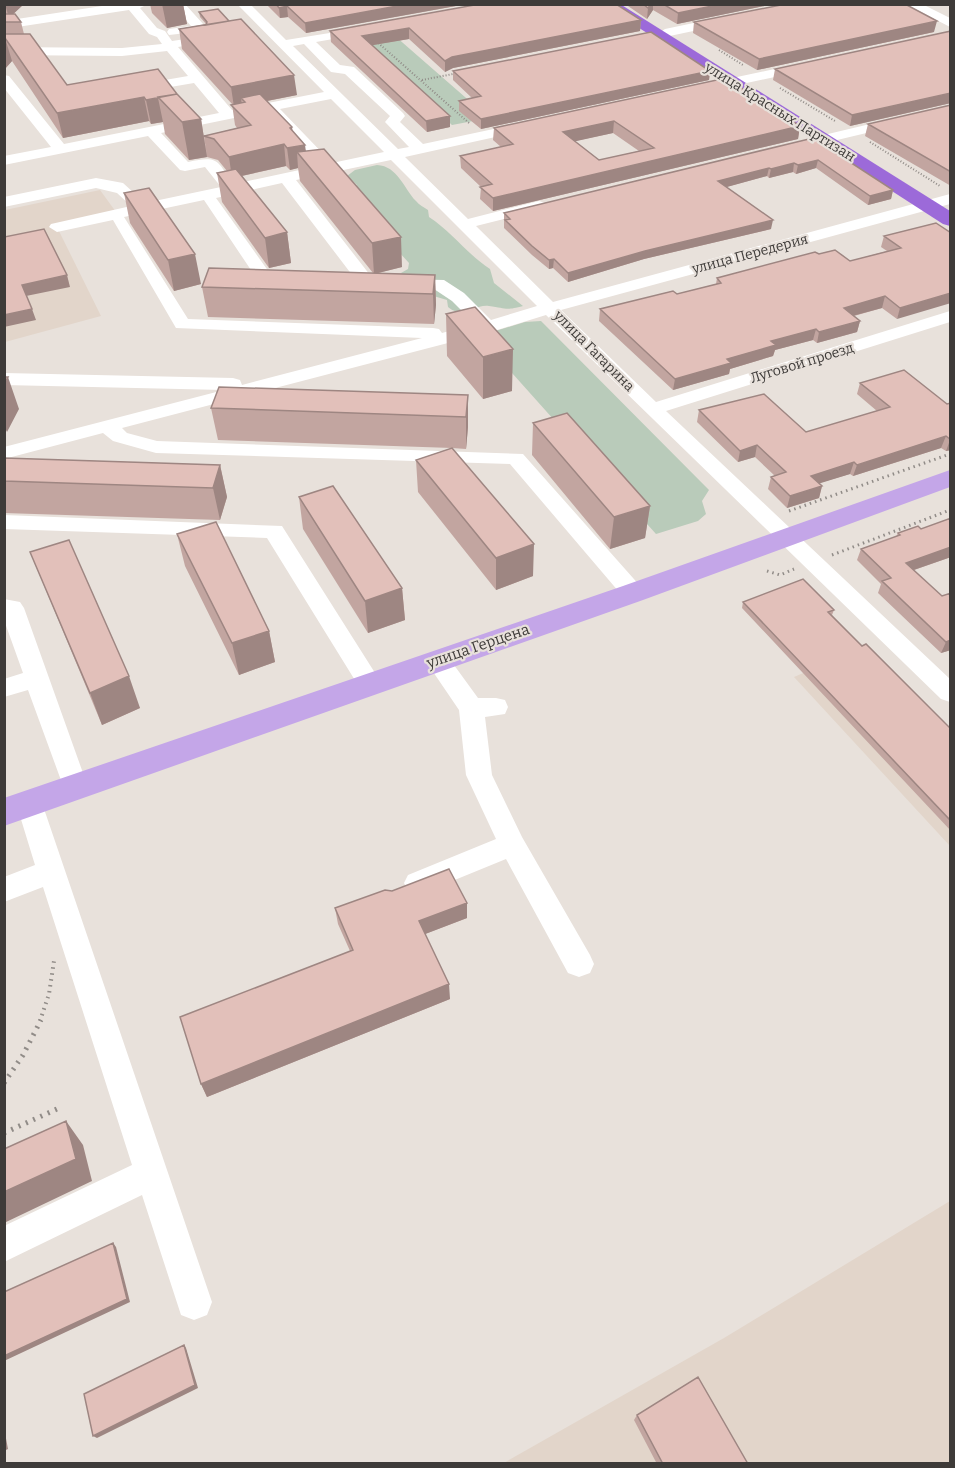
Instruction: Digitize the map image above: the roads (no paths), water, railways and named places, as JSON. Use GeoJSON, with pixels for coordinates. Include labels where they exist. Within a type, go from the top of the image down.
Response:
{"type":"FeatureCollection","features":[{"type":"Feature","properties":{"kind":"highway","name":"улица Красных Партизан"},"geometry":{"type":"LineString","coordinates":[[609,4],[668,32]]}},
{"type":"Feature","properties":{"kind":"highway","name":"улица Красных Партизан"},"geometry":{"type":"LineString","coordinates":[[620,4],[668,32],[820,140],[942,201],[951,220]]}},
{"type":"Feature","properties":{"kind":"main road","name":"улица Герцена"},"geometry":{"type":"LineString","coordinates":[[17,807],[633,592],[788,524],[951,478]]}},
{"type":"Feature","properties":{"kind":"street"},"geometry":{"type":"LineString","coordinates":[[167,42],[200,28],[178,4]]}},
{"type":"Feature","properties":{"kind":"street","name":"улица Гагарина"},"geometry":{"type":"LineString","coordinates":[[243,4],[653,410],[788,524],[814,562],[951,693]]}},
{"type":"Feature","properties":{"kind":"street"},"geometry":{"type":"LineString","coordinates":[[912,4],[951,23]]}},
{"type":"Feature","properties":{"kind":"street"},"geometry":{"type":"LineString","coordinates":[[7,25],[137,5],[153,32],[167,42],[228,115]]}},
{"type":"Feature","properties":{"kind":"street"},"geometry":{"type":"LineString","coordinates":[[635,39],[740,18]]}},
{"type":"Feature","properties":{"kind":"street"},"geometry":{"type":"LineString","coordinates":[[247,31],[266,28]]}},
{"type":"Feature","properties":{"kind":"street"},"geometry":{"type":"LineString","coordinates":[[283,45],[370,29]]}},
{"type":"Feature","properties":{"kind":"street"},"geometry":{"type":"LineString","coordinates":[[4,51],[122,52],[167,42],[228,34]]}},
{"type":"Feature","properties":{"kind":"street"},"geometry":{"type":"LineString","coordinates":[[306,40],[336,69],[349,70],[398,116],[392,122],[420,149]]}},
{"type":"Feature","properties":{"kind":"street"},"geometry":{"type":"LineString","coordinates":[[4,60],[11,70],[5,79],[60,149]]}},
{"type":"Feature","properties":{"kind":"street"},"geometry":{"type":"LineString","coordinates":[[710,87],[817,64]]}},
{"type":"Feature","properties":{"kind":"street"},"geometry":{"type":"LineString","coordinates":[[147,87],[197,78]]}},
{"type":"Feature","properties":{"kind":"street"},"geometry":{"type":"LineString","coordinates":[[4,160],[333,94]]}},
{"type":"Feature","properties":{"kind":"street"},"geometry":{"type":"LineString","coordinates":[[271,107],[329,169]]}},
{"type":"Feature","properties":{"kind":"street"},"geometry":{"type":"LineString","coordinates":[[820,140],[951,109]]}},
{"type":"Feature","properties":{"kind":"street"},"geometry":{"type":"LineString","coordinates":[[57,227],[540,123]]}},
{"type":"Feature","properties":{"kind":"street"},"geometry":{"type":"LineString","coordinates":[[151,131],[185,167],[208,162],[231,190]]}},
{"type":"Feature","properties":{"kind":"street"},"geometry":{"type":"LineString","coordinates":[[4,202],[96,183],[122,187],[141,209]]}},
{"type":"Feature","properties":{"kind":"street"},"geometry":{"type":"LineString","coordinates":[[290,183],[368,284]]}},
{"type":"Feature","properties":{"kind":"street"},"geometry":{"type":"LineString","coordinates":[[211,201],[269,284],[302,284]]}},
{"type":"Feature","properties":{"kind":"street","name":"улица Передерия"},"geometry":{"type":"LineString","coordinates":[[4,453],[488,327],[942,201]]}},
{"type":"Feature","properties":{"kind":"street"},"geometry":{"type":"LineString","coordinates":[[465,224],[553,203]]}},
{"type":"Feature","properties":{"kind":"street"},"geometry":{"type":"LineString","coordinates":[[120,222],[182,324],[460,334]]}},
{"type":"Feature","properties":{"kind":"street"},"geometry":{"type":"LineString","coordinates":[[346,284],[438,284],[459,297],[488,327]]}},
{"type":"Feature","properties":{"kind":"street","name":"Луговой проезд"},"geometry":{"type":"LineString","coordinates":[[653,410],[951,316]]}},
{"type":"Feature","properties":{"kind":"street"},"geometry":{"type":"LineString","coordinates":[[4,379],[264,385]]}},
{"type":"Feature","properties":{"kind":"street"},"geometry":{"type":"LineString","coordinates":[[107,426],[120,437],[156,447],[516,458],[633,592]]}},
{"type":"Feature","properties":{"kind":"street"},"geometry":{"type":"LineString","coordinates":[[4,446],[26,447]]}},
{"type":"Feature","properties":{"kind":"street"},"geometry":{"type":"LineString","coordinates":[[4,522],[274,531],[370,684]]}},
{"type":"Feature","properties":{"kind":"street"},"geometry":{"type":"LineString","coordinates":[[4,607],[12,608],[75,787]]}},
{"type":"Feature","properties":{"kind":"street"},"geometry":{"type":"LineString","coordinates":[[437,660],[484,708],[479,775],[512,844],[579,964]]}},
{"type":"Feature","properties":{"kind":"street"},"geometry":{"type":"LineString","coordinates":[[4,688],[37,678]]}},
{"type":"Feature","properties":{"kind":"street"},"geometry":{"type":"LineString","coordinates":[[17,807],[51,871],[194,1302]]}},
{"type":"Feature","properties":{"kind":"street"},"geometry":{"type":"LineString","coordinates":[[393,893],[512,844]]}},
{"type":"Feature","properties":{"kind":"street"},"geometry":{"type":"LineString","coordinates":[[4,890],[51,871]]}},
{"type":"Feature","properties":{"kind":"street"},"geometry":{"type":"LineString","coordinates":[[4,1245],[151,1173]]}}]}
